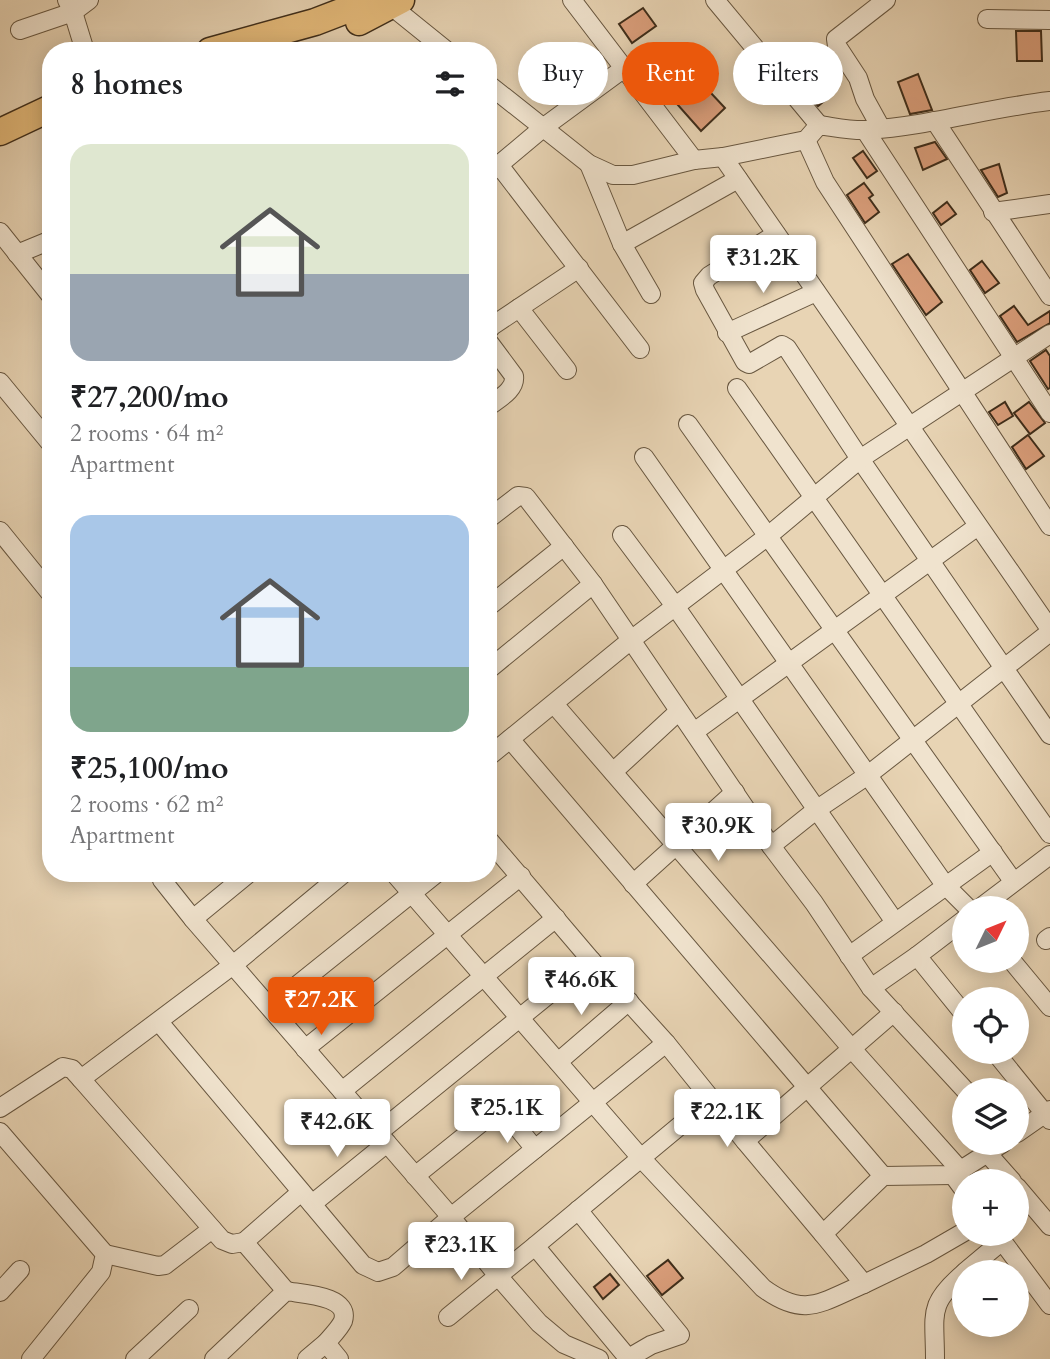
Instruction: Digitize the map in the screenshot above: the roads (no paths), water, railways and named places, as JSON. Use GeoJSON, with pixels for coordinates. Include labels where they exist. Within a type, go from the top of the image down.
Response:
{"type":"FeatureCollection","features":[{"type":"Feature","properties":{"kind":"highway"},"geometry":{"type":"LineString","coordinates":[[243,42],[376,2]]}},
{"type":"Feature","properties":{"kind":"highway"},"geometry":{"type":"LineString","coordinates":[[296,42],[349,27],[376,2]]}},
{"type":"Feature","properties":{"kind":"highway"},"geometry":{"type":"LineString","coordinates":[[0,132],[42,112]]}},
{"type":"Feature","properties":{"kind":"highway"},"geometry":{"type":"LineString","coordinates":[[0,147],[42,129]]}},
{"type":"Feature","properties":{"kind":"street"},"geometry":{"type":"LineString","coordinates":[[20,30],[89,0]]}},
{"type":"Feature","properties":{"kind":"street"},"geometry":{"type":"LineString","coordinates":[[572,0],[622,68]]}},
{"type":"Feature","properties":{"kind":"street"},"geometry":{"type":"LineString","coordinates":[[715,0],[818,125],[873,129],[1050,101]]}},
{"type":"Feature","properties":{"kind":"street"},"geometry":{"type":"LineString","coordinates":[[886,0],[836,39],[837,46],[858,78],[873,129],[1050,413]]}},
{"type":"Feature","properties":{"kind":"street"},"geometry":{"type":"LineString","coordinates":[[376,2],[434,42]]}},
{"type":"Feature","properties":{"kind":"street"},"geometry":{"type":"LineString","coordinates":[[70,6],[82,42]]}},
{"type":"Feature","properties":{"kind":"street"},"geometry":{"type":"LineString","coordinates":[[987,19],[1050,20]]}},
{"type":"Feature","properties":{"kind":"street"},"geometry":{"type":"LineString","coordinates":[[497,166],[544,127],[622,70]]}},
{"type":"Feature","properties":{"kind":"street"},"geometry":{"type":"LineString","coordinates":[[497,91],[589,164],[613,175],[633,175],[694,160],[723,157],[806,140],[818,125]]}},
{"type":"Feature","properties":{"kind":"street"},"geometry":{"type":"LineString","coordinates":[[651,105],[694,160]]}},
{"type":"Feature","properties":{"kind":"street"},"geometry":{"type":"LineString","coordinates":[[935,121],[1050,296]]}},
{"type":"Feature","properties":{"kind":"street"},"geometry":{"type":"LineString","coordinates":[[806,140],[825,182],[1050,526]]}},
{"type":"Feature","properties":{"kind":"street"},"geometry":{"type":"LineString","coordinates":[[723,157],[1050,631],[868,775],[816,810],[771,846]]}},
{"type":"Feature","properties":{"kind":"street"},"geometry":{"type":"LineString","coordinates":[[589,164],[622,244],[651,294]]}},
{"type":"Feature","properties":{"kind":"street"},"geometry":{"type":"LineString","coordinates":[[497,172],[579,268],[640,349]]}},
{"type":"Feature","properties":{"kind":"street"},"geometry":{"type":"LineString","coordinates":[[622,244],[737,179]]}},
{"type":"Feature","properties":{"kind":"street"},"geometry":{"type":"LineString","coordinates":[[993,212],[1050,204]]}},
{"type":"Feature","properties":{"kind":"street"},"geometry":{"type":"LineString","coordinates":[[0,232],[42,285]]}},
{"type":"Feature","properties":{"kind":"street"},"geometry":{"type":"LineString","coordinates":[[776,234],[709,276],[704,284],[727,332],[745,362],[749,364],[782,345],[787,348],[1050,735]]}},
{"type":"Feature","properties":{"kind":"street"},"geometry":{"type":"LineString","coordinates":[[18,254],[42,244]]}},
{"type":"Feature","properties":{"kind":"street"},"geometry":{"type":"LineString","coordinates":[[497,324],[579,268]]}},
{"type":"Feature","properties":{"kind":"street"},"geometry":{"type":"LineString","coordinates":[[727,332],[816,292]]}},
{"type":"Feature","properties":{"kind":"street"},"geometry":{"type":"LineString","coordinates":[[519,308],[567,370]]}},
{"type":"Feature","properties":{"kind":"street"},"geometry":{"type":"LineString","coordinates":[[497,745],[554,704],[631,640],[768,536],[860,459],[1050,334]]}},
{"type":"Feature","properties":{"kind":"street"},"geometry":{"type":"LineString","coordinates":[[497,353],[514,376],[515,382],[497,399]]}},
{"type":"Feature","properties":{"kind":"street"},"geometry":{"type":"LineString","coordinates":[[0,382],[42,433]]}},
{"type":"Feature","properties":{"kind":"street"},"geometry":{"type":"LineString","coordinates":[[737,388],[812,499],[1050,834]]}},
{"type":"Feature","properties":{"kind":"street"},"geometry":{"type":"LineString","coordinates":[[688,424],[1013,881]]}},
{"type":"Feature","properties":{"kind":"street"},"geometry":{"type":"LineString","coordinates":[[644,457],[945,885],[956,896]]}},
{"type":"Feature","properties":{"kind":"street"},"geometry":{"type":"LineString","coordinates":[[497,512],[523,495],[593,584],[871,988],[954,1078]]}},
{"type":"Feature","properties":{"kind":"street"},"geometry":{"type":"LineString","coordinates":[[694,732],[978,526]]}},
{"type":"Feature","properties":{"kind":"street"},"geometry":{"type":"LineString","coordinates":[[0,531],[42,583]]}},
{"type":"Feature","properties":{"kind":"street"},"geometry":{"type":"LineString","coordinates":[[622,535],[676,606],[895,922]]}},
{"type":"Feature","properties":{"kind":"street"},"geometry":{"type":"LineString","coordinates":[[497,600],[564,546]]}},
{"type":"Feature","properties":{"kind":"street"},"geometry":{"type":"LineString","coordinates":[[497,663],[593,584]]}},
{"type":"Feature","properties":{"kind":"street"},"geometry":{"type":"LineString","coordinates":[[554,704],[954,1169]]}},
{"type":"Feature","properties":{"kind":"street"},"geometry":{"type":"LineString","coordinates":[[612,772],[679,711]]}},
{"type":"Feature","properties":{"kind":"street"},"geometry":{"type":"LineString","coordinates":[[497,747],[633,884],[883,1176]]}},
{"type":"Feature","properties":{"kind":"street"},"geometry":{"type":"LineString","coordinates":[[633,884],[735,792]]}},
{"type":"Feature","properties":{"kind":"street"},"geometry":{"type":"LineString","coordinates":[[497,849],[666,1043],[864,1284]]}},
{"type":"Feature","properties":{"kind":"street"},"geometry":{"type":"LineString","coordinates":[[849,956],[993,852]]}},
{"type":"Feature","properties":{"kind":"street"},"geometry":{"type":"LineString","coordinates":[[995,896],[1050,855]]}},
{"type":"Feature","properties":{"kind":"street"},"geometry":{"type":"LineString","coordinates":[[306,1049],[521,876]]}},
{"type":"Feature","properties":{"kind":"street"},"geometry":{"type":"LineString","coordinates":[[164,882],[539,1323],[564,1344],[599,1359]]}},
{"type":"Feature","properties":{"kind":"street"},"geometry":{"type":"LineString","coordinates":[[193,919],[238,882]]}},
{"type":"Feature","properties":{"kind":"street"},"geometry":{"type":"LineString","coordinates":[[81,1079],[233,965],[333,882]]}},
{"type":"Feature","properties":{"kind":"street"},"geometry":{"type":"LineString","coordinates":[[402,882],[446,936],[641,1158],[764,1288],[779,1300],[793,1306],[810,1305],[864,1284],[952,1239]]}},
{"type":"Feature","properties":{"kind":"street"},"geometry":{"type":"LineString","coordinates":[[270,1007],[426,882]]}},
{"type":"Feature","properties":{"kind":"street"},"geometry":{"type":"LineString","coordinates":[[342,1091],[556,918]]}},
{"type":"Feature","properties":{"kind":"street"},"geometry":{"type":"LineString","coordinates":[[871,988],[952,929]]}},
{"type":"Feature","properties":{"kind":"street"},"geometry":{"type":"LineString","coordinates":[[917,956],[952,999]]}},
{"type":"Feature","properties":{"kind":"street"},"geometry":{"type":"LineString","coordinates":[[0,1108],[63,1067],[72,1069],[212,1230],[222,1240],[232,1244],[244,1242],[307,1198],[382,1138],[591,960]]}},
{"type":"Feature","properties":{"kind":"street"},"geometry":{"type":"LineString","coordinates":[[1022,973],[1050,1007]]}},
{"type":"Feature","properties":{"kind":"street"},"geometry":{"type":"LineString","coordinates":[[558,1062],[629,1001]]}},
{"type":"Feature","properties":{"kind":"street"},"geometry":{"type":"LineString","coordinates":[[745,1140],[894,1012]]}},
{"type":"Feature","properties":{"kind":"street"},"geometry":{"type":"LineString","coordinates":[[159,1022],[363,1265],[378,1272],[393,1267],[666,1043]]}},
{"type":"Feature","properties":{"kind":"street"},"geometry":{"type":"LineString","coordinates":[[1005,1064],[1048,1114],[1029,1126]]}},
{"type":"Feature","properties":{"kind":"street"},"geometry":{"type":"LineString","coordinates":[[448,1317],[712,1099]]}},
{"type":"Feature","properties":{"kind":"street"},"geometry":{"type":"LineString","coordinates":[[415,1176],[497,1110],[504,1111],[535,1149]]}},
{"type":"Feature","properties":{"kind":"street"},"geometry":{"type":"LineString","coordinates":[[0,1132],[104,1254],[158,1266],[165,1265],[212,1230]]}},
{"type":"Feature","properties":{"kind":"street"},"geometry":{"type":"LineString","coordinates":[[963,1169],[984,1155]]}},
{"type":"Feature","properties":{"kind":"street"},"geometry":{"type":"LineString","coordinates":[[823,1234],[883,1176],[952,1173]]}},
{"type":"Feature","properties":{"kind":"street"},"geometry":{"type":"LineString","coordinates":[[1029,1201],[1050,1226]]}},
{"type":"Feature","properties":{"kind":"street"},"geometry":{"type":"LineString","coordinates":[[535,1246],[628,1359],[650,1345],[680,1335],[578,1210]]}},
{"type":"Feature","properties":{"kind":"street"},"geometry":{"type":"LineString","coordinates":[[244,1242],[286,1291],[332,1299],[344,1312],[343,1322],[326,1343],[307,1359]]}},
{"type":"Feature","properties":{"kind":"street"},"geometry":{"type":"LineString","coordinates":[[977,1260],[990,1246]]}},
{"type":"Feature","properties":{"kind":"street"},"geometry":{"type":"LineString","coordinates":[[1006,1246],[1050,1305]]}},
{"type":"Feature","properties":{"kind":"street"},"geometry":{"type":"LineString","coordinates":[[31,1359],[101,1272],[104,1254]]}},
{"type":"Feature","properties":{"kind":"street"},"geometry":{"type":"LineString","coordinates":[[0,1292],[20,1270]]}},
{"type":"Feature","properties":{"kind":"street"},"geometry":{"type":"LineString","coordinates":[[935,1359],[935,1308],[945,1290],[952,1284]]}},
{"type":"Feature","properties":{"kind":"street"},"geometry":{"type":"LineString","coordinates":[[214,1359],[286,1291]]}},
{"type":"Feature","properties":{"kind":"street"},"geometry":{"type":"LineString","coordinates":[[138,1358],[189,1309]]}},
{"type":"Feature","properties":{"kind":"street"},"geometry":{"type":"LineString","coordinates":[[326,1343],[339,1359]]}}]}
